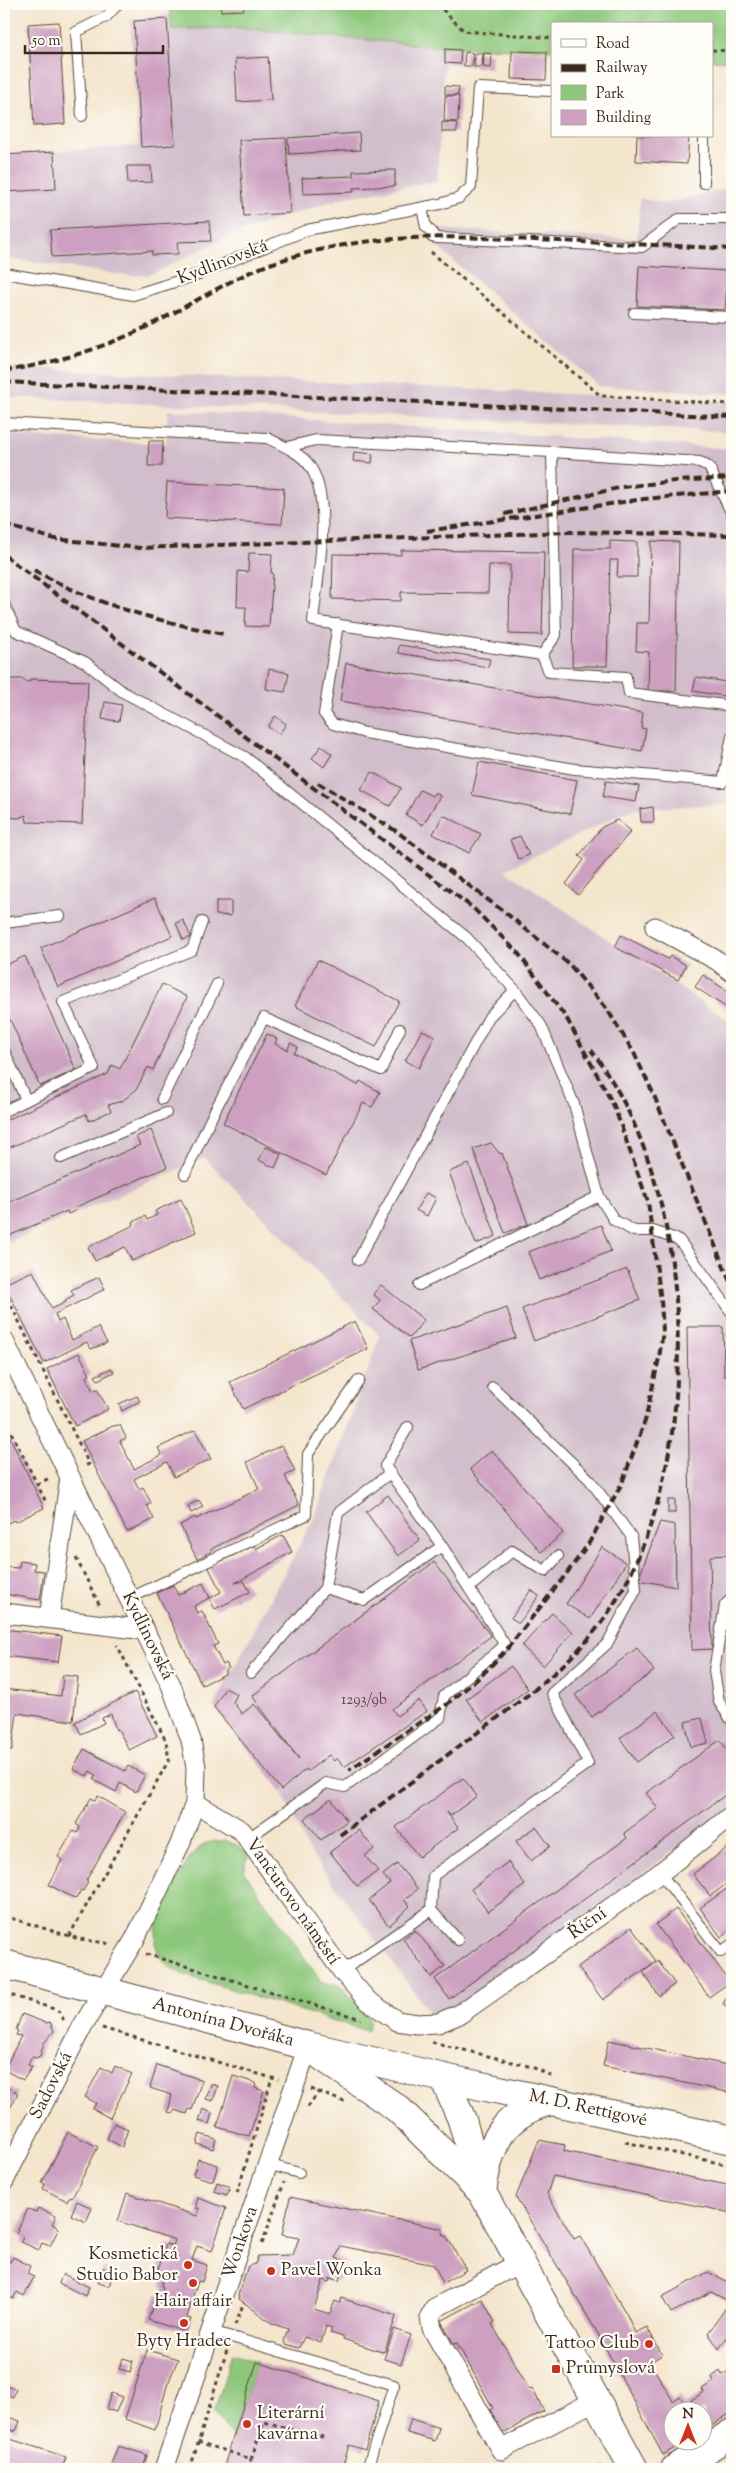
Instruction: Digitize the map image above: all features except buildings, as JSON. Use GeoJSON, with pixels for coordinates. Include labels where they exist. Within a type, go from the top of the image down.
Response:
{"type":"FeatureCollection","features":[{"type":"Feature","properties":{"kind":"main road","name":"Antonína Dvořáka"},"geometry":{"type":"LineString","coordinates":[[4,1964],[308,2046],[444,2078]]}},
{"type":"Feature","properties":{"kind":"main road"},"geometry":{"type":"LineString","coordinates":[[308,2046],[398,2109],[482,2192]]}},
{"type":"Feature","properties":{"kind":"main road"},"geometry":{"type":"LineString","coordinates":[[444,2078],[462,2120],[482,2192],[634,2469]]}},
{"type":"Feature","properties":{"kind":"main road","name":"M. D. Rettigové"},"geometry":{"type":"LineString","coordinates":[[444,2078],[554,2090],[732,2140]]}},
{"type":"Feature","properties":{"kind":"main road"},"geometry":{"type":"LineString","coordinates":[[482,2192],[488,2157],[496,2139],[506,2127],[554,2090]]}},
{"type":"Feature","properties":{"kind":"main road"},"geometry":{"type":"LineString","coordinates":[[675,2469],[732,2433]]}},
{"type":"Feature","properties":{"kind":"main road"},"geometry":{"type":"LineString","coordinates":[[708,2469],[732,2453]]}},
{"type":"Feature","properties":{"kind":"street"},"geometry":{"type":"LineString","coordinates":[[655,927],[718,961],[732,972]]}},
{"type":"Feature","properties":{"kind":"street","name":"Kydlinovská"},"geometry":{"type":"LineString","coordinates":[[4,1341],[70,1473],[128,1599],[171,1685],[191,1740],[196,1767],[195,1803]]}},
{"type":"Feature","properties":{"kind":"street"},"geometry":{"type":"LineString","coordinates":[[49,1618],[70,1473]]}},
{"type":"Feature","properties":{"kind":"street"},"geometry":{"type":"LineString","coordinates":[[4,1612],[145,1630]]}},
{"type":"Feature","properties":{"kind":"street"},"geometry":{"type":"LineString","coordinates":[[104,1991],[129,1949],[180,1844],[195,1803]]}},
{"type":"Feature","properties":{"kind":"street","name":"Vančurovo náměstí"},"geometry":{"type":"LineString","coordinates":[[195,1803],[242,1831],[342,1972],[367,2000],[397,2021],[417,2024],[438,2023]]}},
{"type":"Feature","properties":{"kind":"street","name":"Říční"},"geometry":{"type":"LineString","coordinates":[[438,2023],[460,2014],[660,1873],[732,1815]]}},
{"type":"Feature","properties":{"kind":"street","name":"Sadovská"},"geometry":{"type":"LineString","coordinates":[[4,2181],[82,2027],[104,1991]]}},
{"type":"Feature","properties":{"kind":"street","name":"Wonkova"},"geometry":{"type":"LineString","coordinates":[[164,2469],[308,2046]]}},
{"type":"Feature","properties":{"kind":"street"},"geometry":{"type":"LineString","coordinates":[[521,2262],[436,2308],[430,2317],[432,2328],[501,2450],[596,2400]]}},
{"type":"Feature","properties":{"kind":"lane"},"geometry":{"type":"LineString","coordinates":[[82,116],[76,32],[106,17],[118,4]]}},
{"type":"Feature","properties":{"kind":"lane","name":"Kydlinovská"},"geometry":{"type":"LineString","coordinates":[[4,273],[133,295],[194,276],[307,230],[422,208],[459,198],[471,187],[478,88],[551,92]]}},
{"type":"Feature","properties":{"kind":"lane"},"geometry":{"type":"LineString","coordinates":[[704,138],[704,183]]}},
{"type":"Feature","properties":{"kind":"lane"},"geometry":{"type":"LineString","coordinates":[[422,208],[426,227],[432,232],[432,237],[642,247],[679,219],[732,219]]}},
{"type":"Feature","properties":{"kind":"lane"},"geometry":{"type":"LineString","coordinates":[[634,313],[732,317]]}},
{"type":"Feature","properties":{"kind":"lane"},"geometry":{"type":"LineString","coordinates":[[4,423],[267,438],[287,447],[311,467],[321,493],[321,542],[313,621],[542,655]]}},
{"type":"Feature","properties":{"kind":"lane"},"geometry":{"type":"LineString","coordinates":[[287,447],[316,440],[552,452],[700,462],[709,468],[732,514]]}},
{"type":"Feature","properties":{"kind":"lane"},"geometry":{"type":"LineString","coordinates":[[542,655],[556,635],[552,452]]}},
{"type":"Feature","properties":{"kind":"lane"},"geometry":{"type":"LineString","coordinates":[[4,604],[16,631],[85,662],[123,692],[246,758],[467,938],[516,990],[541,1024],[574,1104],[599,1196],[614,1220],[634,1231],[653,1231],[679,1240],[732,1313]]}},
{"type":"Feature","properties":{"kind":"lane"},"geometry":{"type":"LineString","coordinates":[[338,624],[324,714],[333,724],[365,733],[575,770],[723,782],[732,736]]}},
{"type":"Feature","properties":{"kind":"lane"},"geometry":{"type":"LineString","coordinates":[[542,655],[549,672],[626,677],[629,693],[732,706]]}},
{"type":"Feature","properties":{"kind":"lane"},"geometry":{"type":"LineString","coordinates":[[4,923],[60,916]]}},
{"type":"Feature","properties":{"kind":"lane"},"geometry":{"type":"LineString","coordinates":[[4,1111],[94,1068],[63,1002],[192,950],[202,922]]}},
{"type":"Feature","properties":{"kind":"lane"},"geometry":{"type":"LineString","coordinates":[[162,1099],[217,984]]}},
{"type":"Feature","properties":{"kind":"lane"},"geometry":{"type":"LineString","coordinates":[[358,1260],[489,1017],[516,990]]}},
{"type":"Feature","properties":{"kind":"lane"},"geometry":{"type":"LineString","coordinates":[[185,1174],[215,1110],[264,1018],[381,1070],[400,1028]]}},
{"type":"Feature","properties":{"kind":"lane"},"geometry":{"type":"LineString","coordinates":[[4,1050],[26,1100]]}},
{"type":"Feature","properties":{"kind":"lane"},"geometry":{"type":"LineString","coordinates":[[61,1158],[166,1113]]}},
{"type":"Feature","properties":{"kind":"lane"},"geometry":{"type":"LineString","coordinates":[[419,1284],[599,1196]]}},
{"type":"Feature","properties":{"kind":"lane"},"geometry":{"type":"LineString","coordinates":[[128,1599],[306,1515],[308,1454],[360,1380]]}},
{"type":"Feature","properties":{"kind":"lane"},"geometry":{"type":"LineString","coordinates":[[458,1940],[431,1910],[433,1876],[588,1763],[552,1693],[607,1644],[636,1590],[631,1536],[590,1480],[493,1387]]}},
{"type":"Feature","properties":{"kind":"lane"},"geometry":{"type":"LineString","coordinates":[[248,1839],[326,1783],[345,1787],[440,1718],[444,1696],[506,1645],[442,1546],[385,1466],[408,1427]]}},
{"type":"Feature","properties":{"kind":"lane"},"geometry":{"type":"LineString","coordinates":[[251,1674],[325,1588],[338,1513],[390,1473]]}},
{"type":"Feature","properties":{"kind":"lane"},"geometry":{"type":"LineString","coordinates":[[325,1588],[364,1600],[442,1546]]}},
{"type":"Feature","properties":{"kind":"lane"},"geometry":{"type":"LineString","coordinates":[[469,1588],[512,1551],[544,1571],[558,1556]]}},
{"type":"Feature","properties":{"kind":"lane"},"geometry":{"type":"LineString","coordinates":[[732,1598],[725,1605],[714,1671],[719,1702],[732,1721]]}},
{"type":"Feature","properties":{"kind":"lane"},"geometry":{"type":"LineString","coordinates":[[660,1873],[721,1952],[732,1944]]}},
{"type":"Feature","properties":{"kind":"lane"},"geometry":{"type":"LineString","coordinates":[[342,1972],[431,1910]]}},
{"type":"Feature","properties":{"kind":"lane"},"geometry":{"type":"LineString","coordinates":[[268,2164],[299,2173]]}},
{"type":"Feature","properties":{"kind":"lane"},"geometry":{"type":"LineString","coordinates":[[211,2331],[394,2385],[366,2469]]}},
{"type":"Feature","properties":{"kind":"path"},"geometry":{"type":"LineString","coordinates":[[437,4],[464,31],[551,38]]}},
{"type":"Feature","properties":{"kind":"path"},"geometry":{"type":"LineString","coordinates":[[714,50],[732,51]]}},
{"type":"Feature","properties":{"kind":"path"},"geometry":{"type":"LineString","coordinates":[[426,227],[428,249],[601,396],[732,404]]}},
{"type":"Feature","properties":{"kind":"path"},"geometry":{"type":"LineString","coordinates":[[4,1291],[90,1464],[37,1484]]}},
{"type":"Feature","properties":{"kind":"path"},"geometry":{"type":"LineString","coordinates":[[4,1418],[49,1509]]}},
{"type":"Feature","properties":{"kind":"path"},"geometry":{"type":"LineString","coordinates":[[72,1550],[101,1608]]}},
{"type":"Feature","properties":{"kind":"path"},"geometry":{"type":"LineString","coordinates":[[69,1936],[169,1760],[166,1742],[116,1642]]}},
{"type":"Feature","properties":{"kind":"path"},"geometry":{"type":"LineString","coordinates":[[4,1916],[69,1936],[129,1949],[375,2024],[397,2021]]}},
{"type":"Feature","properties":{"kind":"path"},"geometry":{"type":"LineString","coordinates":[[4,1993],[54,2008],[60,2012],[64,2021]]}},
{"type":"Feature","properties":{"kind":"path"},"geometry":{"type":"LineString","coordinates":[[97,2032],[102,2028],[295,2084]]}},
{"type":"Feature","properties":{"kind":"path"},"geometry":{"type":"LineString","coordinates":[[429,2042],[532,2067],[554,2090]]}},
{"type":"Feature","properties":{"kind":"path"},"geometry":{"type":"LineString","coordinates":[[260,2249],[284,2182]]}},
{"type":"Feature","properties":{"kind":"path"},"geometry":{"type":"LineString","coordinates":[[190,2469],[231,2336],[244,2302]]}},
{"type":"Feature","properties":{"kind":"path"},"geometry":{"type":"LineString","coordinates":[[248,2469],[264,2422],[322,2437]]}},
{"type":"Feature","properties":{"kind":"path"},"geometry":{"type":"LineString","coordinates":[[198,2442],[251,2459]]}},
{"type":"Feature","properties":{"kind":"shaded area"},"geometry":{"type":"Polygon","coordinates":[[[169,15],[172,29],[239,28],[445,47],[437,181],[342,198],[304,210],[228,236],[152,274],[131,276],[4,258],[4,154],[138,146],[130,19],[169,15]]]}},
{"type":"Feature","properties":{"kind":"shaded area"},"geometry":{"type":"Polygon","coordinates":[[[732,187],[732,394],[599,386],[435,245],[435,229],[637,239],[640,198],[664,204],[732,187]]]}},
{"type":"Feature","properties":{"kind":"shaded area"},"geometry":{"type":"Polygon","coordinates":[[[4,367],[732,402],[732,432],[4,397],[4,367]]]}},
{"type":"Feature","properties":{"kind":"shaded area"},"geometry":{"type":"Polygon","coordinates":[[[168,410],[732,449],[732,804],[632,809],[505,870],[732,1023],[732,1808],[438,2024],[307,1848],[281,1790],[213,1707],[315,1516],[380,1336],[205,1158],[4,1244],[4,435],[166,444],[168,410]]]}},
{"type":"Feature","properties":{"kind":"green space"},"geometry":{"type":"Polygon","coordinates":[[[169,4],[732,4],[732,61],[714,60],[714,22],[551,22],[551,50],[445,47],[239,28],[172,29],[169,4]]]}},
{"type":"Feature","properties":{"kind":"green space"},"geometry":{"type":"Polygon","coordinates":[[[224,1840],[237,1845],[248,1855],[244,1872],[323,1984],[339,1984],[352,1998],[368,2010],[369,2024],[367,2031],[185,1975],[169,1967],[160,1957],[155,1943],[158,1914],[192,1854],[206,1843],[224,1840]]]}},
{"type":"Feature","properties":{"kind":"green space"},"geometry":{"type":"Polygon","coordinates":[[[232,2354],[257,2362],[233,2438],[214,2412],[232,2354]]]}},
{"type":"Feature","properties":{"kind":"railway"},"geometry":{"type":"LineString","coordinates":[[4,371],[64,358],[103,346],[140,330],[229,282],[258,269],[307,253],[340,246],[403,238],[435,237],[732,249]]}},
{"type":"Feature","properties":{"kind":"railway"},"geometry":{"type":"LineString","coordinates":[[4,382],[732,417]]}},
{"type":"Feature","properties":{"kind":"railway"},"geometry":{"type":"LineString","coordinates":[[505,514],[623,487],[675,481],[732,478]]}},
{"type":"Feature","properties":{"kind":"railway"},"geometry":{"type":"LineString","coordinates":[[427,531],[644,499],[732,491]]}},
{"type":"Feature","properties":{"kind":"railway"},"geometry":{"type":"LineString","coordinates":[[4,525],[55,539],[140,548],[569,532],[732,535]]}},
{"type":"Feature","properties":{"kind":"railway"},"geometry":{"type":"LineString","coordinates":[[4,555],[473,908],[518,953],[567,1019],[614,1106],[648,1202],[663,1331],[645,1421],[622,1483],[589,1543],[507,1649],[481,1676],[446,1705],[349,1770]]}},
{"type":"Feature","properties":{"kind":"railway"},"geometry":{"type":"LineString","coordinates":[[34,570],[79,593],[102,602],[150,617],[223,634]]}},
{"type":"Feature","properties":{"kind":"railway"},"geometry":{"type":"LineString","coordinates":[[318,783],[396,831],[507,914],[569,964],[607,1009],[634,1053],[653,1093],[732,1287]]}},
{"type":"Feature","properties":{"kind":"railway"},"geometry":{"type":"LineString","coordinates":[[340,1835],[529,1694],[578,1650],[606,1616],[639,1555],[662,1485],[675,1409],[678,1331],[671,1252],[654,1178],[627,1109],[591,1050]]}},
{"type":"Feature","properties":{"kind":"place","name":"Kosmetická Studio Babor"},"geometry":{"type":"Point","coordinates":[188,2265]}},
{"type":"Feature","properties":{"kind":"place","name":"Pavel Wonka"},"geometry":{"type":"Point","coordinates":[271,2271]}},
{"type":"Feature","properties":{"kind":"place","name":"Hair affair"},"geometry":{"type":"Point","coordinates":[193,2283]}},
{"type":"Feature","properties":{"kind":"place","name":"Byty Hradec"},"geometry":{"type":"Point","coordinates":[184,2323]}},
{"type":"Feature","properties":{"kind":"place","name":"Tattoo Club"},"geometry":{"type":"Point","coordinates":[649,2344]}},
{"type":"Feature","properties":{"kind":"place","name":"Průmyslová"},"geometry":{"type":"Point","coordinates":[556,2369]}},
{"type":"Feature","properties":{"kind":"place","name":"Literární kavárna"},"geometry":{"type":"Point","coordinates":[247,2424]}}]}
